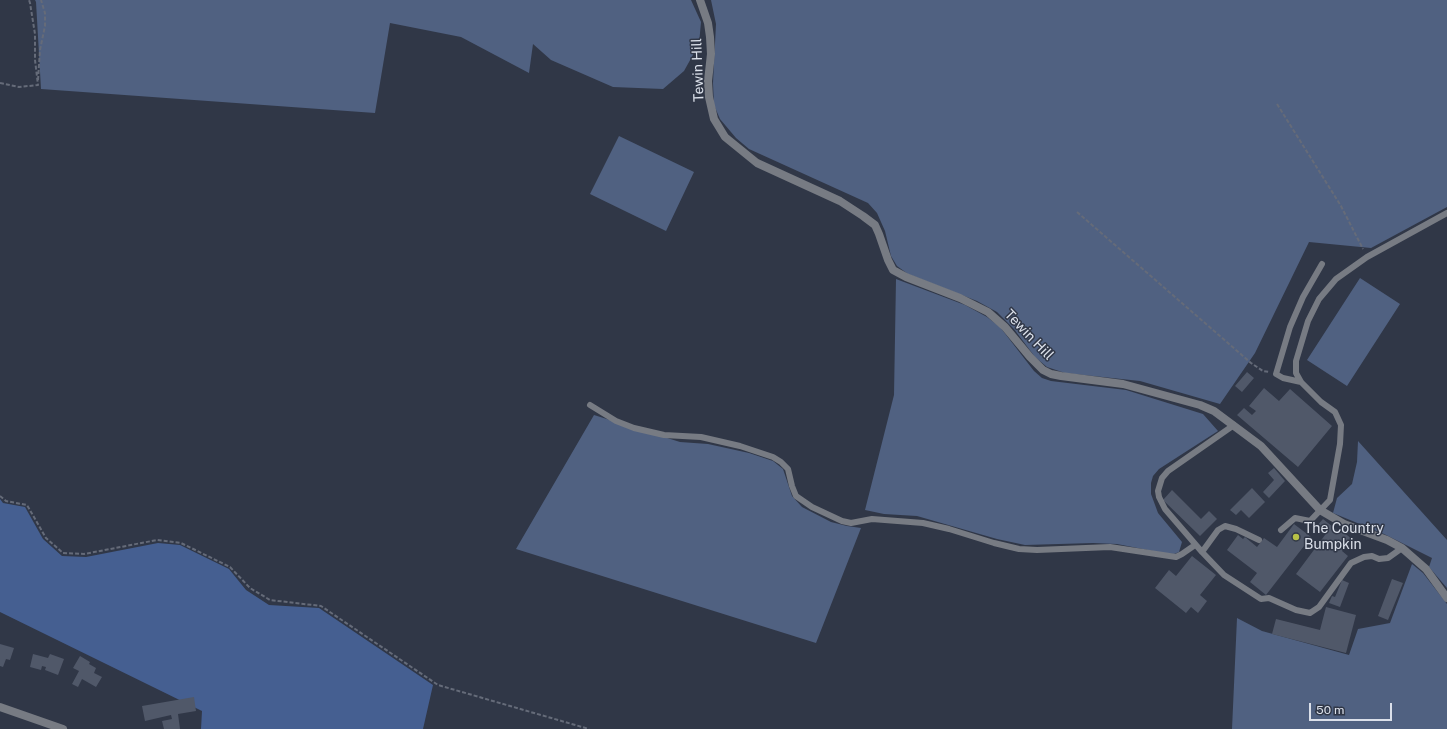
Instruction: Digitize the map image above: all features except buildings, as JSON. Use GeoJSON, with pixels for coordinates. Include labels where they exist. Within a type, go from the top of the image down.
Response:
{"type":"FeatureCollection","features":[{"type":"Feature","properties":{"kind":"street","name":"Tewin Hill"},"geometry":{"type":"LineString","coordinates":[[700,0],[708,23],[710,37],[711,54],[708,80],[714,119],[725,137],[757,163],[840,201],[863,216],[875,225],[893,270],[906,277],[960,298],[988,312],[1005,326],[1030,357],[1043,370],[1051,374],[1061,376],[1123,384],[1200,405],[1214,411],[1261,446],[1320,510],[1344,524],[1388,540],[1402,548],[1426,569],[1447,598]]}},
{"type":"Feature","properties":{"kind":"street"},"geometry":{"type":"LineString","coordinates":[[0,707],[63,729]]}},
{"type":"Feature","properties":{"kind":"lane"},"geometry":{"type":"LineString","coordinates":[[1281,530],[1295,518],[1310,521],[1330,500],[1340,444],[1341,425],[1335,412],[1321,402],[1300,382],[1296,373],[1296,361],[1308,321],[1316,305],[1336,279],[1368,257],[1447,213]]}},
{"type":"Feature","properties":{"kind":"lane"},"geometry":{"type":"LineString","coordinates":[[1300,382],[1283,378],[1276,374],[1290,327],[1303,297],[1322,264]]}},
{"type":"Feature","properties":{"kind":"lane"},"geometry":{"type":"LineString","coordinates":[[590,405],[616,421],[634,428],[664,435],[701,437],[740,446],[773,457],[788,469],[796,496],[812,507],[851,524],[872,520],[923,523],[1019,549],[1037,550],[1110,547],[1176,557],[1195,545]]}},
{"type":"Feature","properties":{"kind":"lane"},"geometry":{"type":"LineString","coordinates":[[1234,425],[1168,471],[1162,478],[1158,491],[1159,497],[1165,508],[1195,545],[1224,575],[1261,599],[1269,598],[1296,610],[1310,613],[1319,607],[1351,562],[1372,556],[1379,559],[1388,558],[1402,548]]}},
{"type":"Feature","properties":{"kind":"lane"},"geometry":{"type":"LineString","coordinates":[[1202,552],[1218,530],[1225,526],[1236,529],[1259,540]]}},
{"type":"Feature","properties":{"kind":"path"},"geometry":{"type":"LineString","coordinates":[[28,0],[30,3],[35,34],[35,60],[38,85]]}},
{"type":"Feature","properties":{"kind":"path"},"geometry":{"type":"LineString","coordinates":[[38,85],[40,50],[45,26],[45,13],[41,0]]}},
{"type":"Feature","properties":{"kind":"path"},"geometry":{"type":"LineString","coordinates":[[0,83],[19,87],[38,85]]}},
{"type":"Feature","properties":{"kind":"path"},"geometry":{"type":"LineString","coordinates":[[1277,104],[1341,206],[1368,257]]}},
{"type":"Feature","properties":{"kind":"path"},"geometry":{"type":"LineString","coordinates":[[1077,212],[1251,363],[1263,371],[1276,374]]}},
{"type":"Feature","properties":{"kind":"path"},"geometry":{"type":"LineString","coordinates":[[0,496],[6,500],[27,505],[46,538],[63,553],[84,554],[157,540],[181,542],[230,567],[250,588],[270,600],[321,606],[438,685],[589,729]]}},
{"type":"Feature","properties":{"kind":"shaded area"},"geometry":{"type":"Polygon","coordinates":[[[35,0],[691,0],[701,22],[699,44],[684,71],[663,89],[613,87],[551,60],[533,44],[529,73],[461,37],[390,23],[375,113],[41,89],[35,0]]]}},
{"type":"Feature","properties":{"kind":"shaded area"},"geometry":{"type":"Polygon","coordinates":[[[711,0],[1447,0],[1447,207],[1371,248],[1309,242],[1255,353],[1220,404],[1140,381],[1065,373],[1047,367],[1035,357],[1014,329],[997,312],[977,301],[908,274],[897,266],[891,256],[885,231],[877,213],[868,203],[749,149],[736,138],[720,119],[714,105],[713,83],[716,24],[711,0]]]}},
{"type":"Feature","properties":{"kind":"shaded area"},"geometry":{"type":"Polygon","coordinates":[[[619,136],[694,172],[666,231],[590,194],[619,136]]]}},
{"type":"Feature","properties":{"kind":"shaded area"},"geometry":{"type":"Polygon","coordinates":[[[1360,278],[1400,304],[1347,386],[1307,360],[1360,278]]]}},
{"type":"Feature","properties":{"kind":"shaded area"},"geometry":{"type":"Polygon","coordinates":[[[896,279],[965,305],[987,317],[1000,327],[1034,371],[1042,378],[1051,381],[1126,390],[1203,414],[1218,431],[1159,469],[1153,476],[1151,483],[1151,494],[1158,513],[1182,542],[1179,552],[1174,554],[1163,553],[1117,544],[1093,543],[1025,545],[997,539],[917,516],[884,514],[865,510],[894,395],[896,279]]]}},
{"type":"Feature","properties":{"kind":"shaded area"},"geometry":{"type":"Polygon","coordinates":[[[594,415],[680,442],[708,444],[749,453],[773,461],[783,469],[792,496],[802,507],[831,522],[861,528],[816,643],[516,549],[594,415]]]}},
{"type":"Feature","properties":{"kind":"shaded area"},"geometry":{"type":"Polygon","coordinates":[[[1358,441],[1447,540],[1447,588],[1429,567],[1432,558],[1384,534],[1333,513],[1337,498],[1352,484],[1357,462],[1358,441]]]}},
{"type":"Feature","properties":{"kind":"shaded area"},"geometry":{"type":"Polygon","coordinates":[[[0,499],[3,503],[25,507],[43,539],[62,556],[86,557],[158,543],[180,545],[229,569],[246,590],[269,605],[319,608],[433,685],[423,729],[201,729],[202,711],[0,612],[0,499]]]}},
{"type":"Feature","properties":{"kind":"shaded area"},"geometry":{"type":"Polygon","coordinates":[[[1412,564],[1423,573],[1447,604],[1447,729],[1232,729],[1237,618],[1262,631],[1349,655],[1358,629],[1390,623],[1412,564]]]}},
{"type":"Feature","properties":{"kind":"place","name":"The Country Bumpkin"},"geometry":{"type":"Point","coordinates":[1296,537]}}]}
